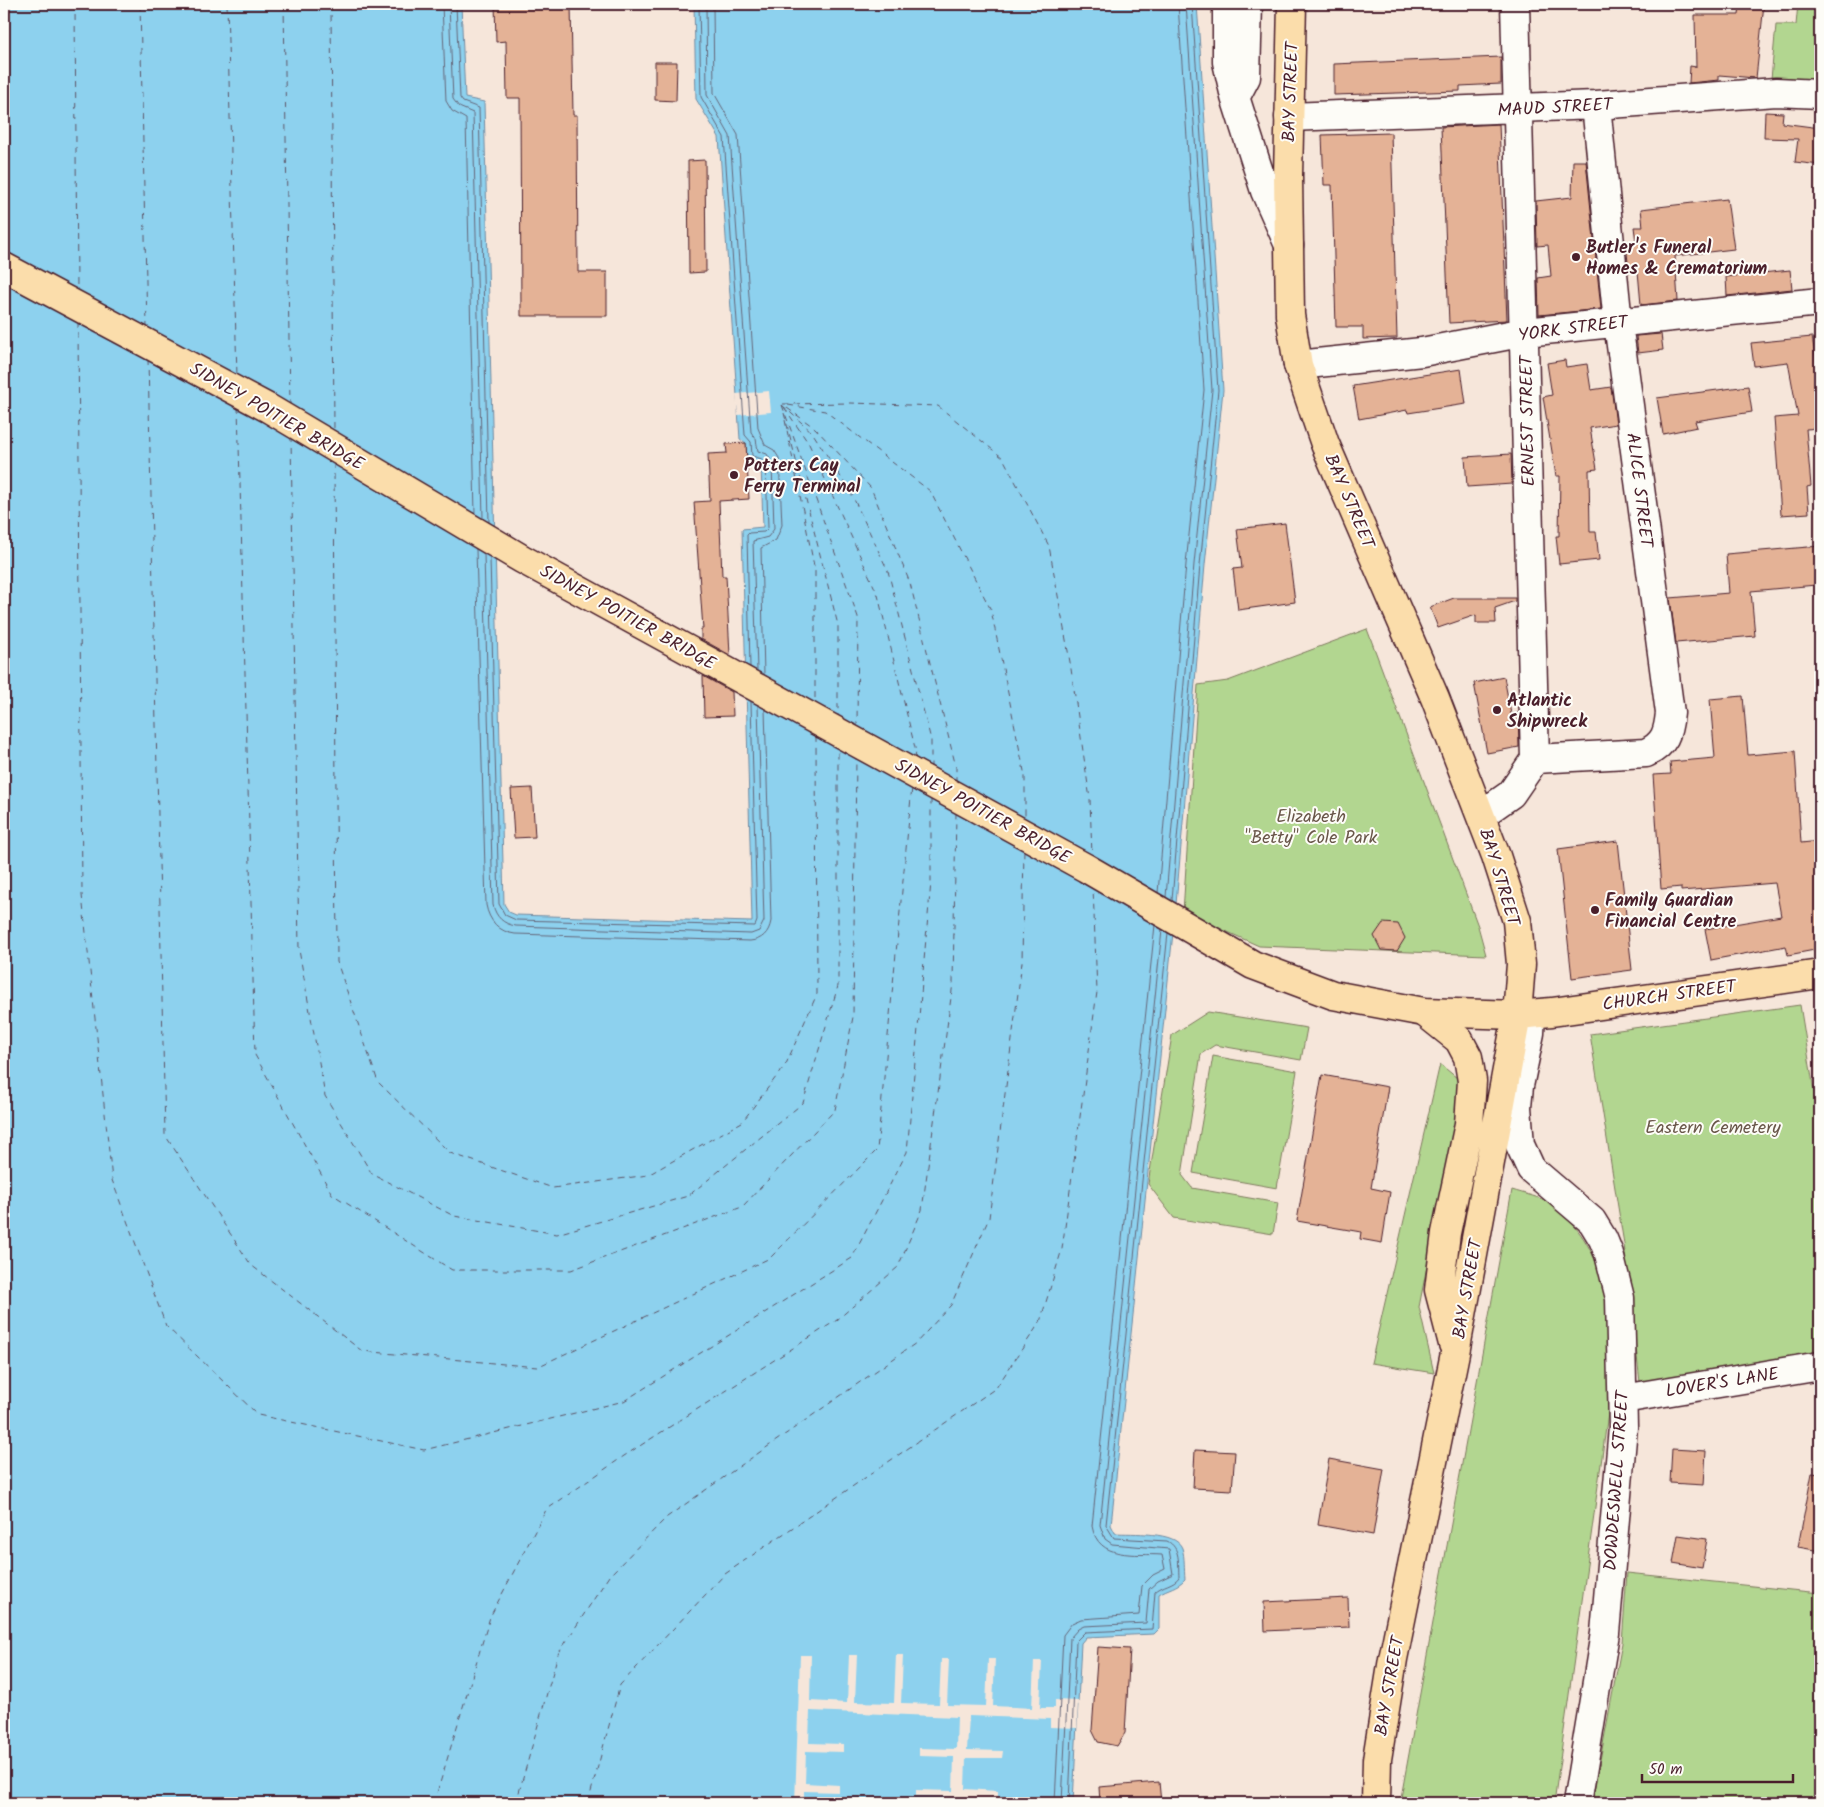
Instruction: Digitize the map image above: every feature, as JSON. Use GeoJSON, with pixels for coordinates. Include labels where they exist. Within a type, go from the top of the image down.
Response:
{"type":"FeatureCollection","features":[{"type":"Feature","properties":{"kind":"main road","name":"BAY STREET"},"geometry":{"type":"LineString","coordinates":[[1292,4],[1289,117],[1290,314],[1298,365],[1325,444],[1435,698],[1481,815],[1517,920],[1524,1014],[1393,1659],[1377,1759],[1376,1803]]}},
{"type":"Feature","properties":{"kind":"main road","name":"SIDNEY POITIER BRIDGE"},"geometry":{"type":"LineString","coordinates":[[4,267],[268,408],[522,559],[1043,844],[1253,965],[1333,995],[1424,1012]]}},
{"type":"Feature","properties":{"kind":"main road","name":"CHURCH STREET"},"geometry":{"type":"LineString","coordinates":[[1424,1012],[1524,1014],[1820,974]]}},
{"type":"Feature","properties":{"kind":"main road"},"geometry":{"type":"LineString","coordinates":[[1424,1012],[1459,1040],[1468,1057],[1472,1081],[1469,1124],[1446,1233],[1438,1290],[1455,1353]]}},
{"type":"Feature","properties":{"kind":"street"},"geometry":{"type":"LineString","coordinates":[[1227,4],[1228,62],[1235,97],[1262,182],[1290,246]]}},
{"type":"Feature","properties":{"kind":"street"},"geometry":{"type":"LineString","coordinates":[[1235,97],[1246,77],[1248,4]]}},
{"type":"Feature","properties":{"kind":"street","name":"ERNEST STREET"},"geometry":{"type":"LineString","coordinates":[[1515,4],[1535,759]]}},
{"type":"Feature","properties":{"kind":"street","name":"MAUD STREET"},"geometry":{"type":"LineString","coordinates":[[1289,117],[1596,105],[1776,92],[1820,94]]}},
{"type":"Feature","properties":{"kind":"street","name":"ALICE STREET"},"geometry":{"type":"LineString","coordinates":[[1535,759],[1646,753],[1659,747],[1668,732],[1670,713],[1618,323],[1596,105]]}},
{"type":"Feature","properties":{"kind":"street","name":"YORK STREET"},"geometry":{"type":"LineString","coordinates":[[1298,365],[1422,352],[1525,332],[1820,302]]}},
{"type":"Feature","properties":{"kind":"street"},"geometry":{"type":"LineString","coordinates":[[1481,815],[1511,794],[1535,759]]}},
{"type":"Feature","properties":{"kind":"street","name":"DOWDESWELL STREET"},"geometry":{"type":"LineString","coordinates":[[1524,1014],[1530,1033],[1516,1108],[1520,1144],[1531,1169],[1592,1220],[1603,1239],[1620,1298],[1623,1427],[1605,1632],[1577,1803]]}},
{"type":"Feature","properties":{"kind":"street","name":"LOVER'S LANE"},"geometry":{"type":"LineString","coordinates":[[1623,1399],[1820,1366]]}},
{"type":"Feature","properties":{"kind":"green space"},"geometry":{"type":"Polygon","coordinates":[[[1798,4],[1820,4],[1820,82],[1771,79],[1776,25],[1796,25],[1798,4]]]}},
{"type":"Feature","properties":{"kind":"green space","name":"Elizabeth \"Betty\" Cole Park"},"geometry":{"type":"Polygon","coordinates":[[[1367,629],[1478,926],[1486,955],[1259,946],[1183,912],[1198,685],[1228,681],[1367,629]]]}},
{"type":"Feature","properties":{"kind":"green space","name":"Eastern Cemetery"},"geometry":{"type":"Polygon","coordinates":[[[1800,1005],[1820,1127],[1820,1354],[1640,1382],[1624,1244],[1590,1034],[1800,1005]]]}},
{"type":"Feature","properties":{"kind":"green space"},"geometry":{"type":"Polygon","coordinates":[[[1208,1012],[1307,1028],[1301,1060],[1215,1045],[1201,1054],[1182,1175],[1192,1188],[1278,1203],[1273,1234],[1174,1218],[1148,1184],[1172,1035],[1208,1012]]]}},
{"type":"Feature","properties":{"kind":"green space"},"geometry":{"type":"Polygon","coordinates":[[[1213,1056],[1297,1071],[1277,1188],[1193,1173],[1213,1056]]]}},
{"type":"Feature","properties":{"kind":"green space"},"geometry":{"type":"Polygon","coordinates":[[[1440,1064],[1463,1083],[1419,1307],[1434,1373],[1371,1363],[1440,1064]]]}},
{"type":"Feature","properties":{"kind":"green space"},"geometry":{"type":"Polygon","coordinates":[[[1512,1190],[1551,1204],[1570,1221],[1584,1239],[1602,1279],[1610,1323],[1614,1370],[1554,1803],[1400,1803],[1512,1190]]]}},
{"type":"Feature","properties":{"kind":"green space"},"geometry":{"type":"Polygon","coordinates":[[[1627,1573],[1820,1593],[1820,1803],[1592,1803],[1622,1643],[1627,1573]]]}},
{"type":"Feature","properties":{"kind":"water"},"geometry":{"type":"Polygon","coordinates":[[[4,4],[461,4],[465,98],[484,102],[504,904],[509,912],[516,915],[752,922],[742,529],[763,527],[761,463],[747,462],[746,443],[740,439],[719,137],[696,99],[694,4],[1197,4],[1223,390],[1205,565],[1176,904],[1111,1525],[1115,1533],[1152,1534],[1178,1543],[1183,1552],[1185,1579],[1159,1594],[1159,1629],[1154,1634],[1086,1637],[1081,1643],[1073,1803],[4,1803],[4,4]]]}},
{"type":"Feature","properties":{"kind":"pier"},"geometry":{"type":"Polygon","coordinates":[[[769,391],[771,412],[738,415],[736,394],[769,391]]]}},
{"type":"Feature","properties":{"kind":"pier"},"geometry":{"type":"Polygon","coordinates":[[[800,1655],[811,1655],[810,1701],[847,1703],[849,1655],[857,1655],[855,1702],[894,1703],[896,1655],[903,1655],[901,1703],[939,1704],[941,1659],[949,1659],[947,1705],[986,1706],[988,1659],[995,1659],[993,1706],[1032,1708],[1034,1661],[1042,1661],[1040,1708],[1055,1708],[1055,1700],[1078,1701],[1077,1728],[1050,1727],[1050,1719],[969,1716],[967,1750],[1003,1751],[1002,1758],[966,1758],[965,1789],[998,1791],[998,1799],[964,1798],[964,1803],[953,1803],[953,1797],[916,1796],[916,1790],[953,1791],[954,1757],[919,1756],[919,1748],[956,1749],[957,1717],[810,1711],[809,1743],[843,1744],[843,1752],[806,1751],[805,1783],[839,1785],[839,1792],[804,1791],[804,1803],[795,1803],[800,1655]]]}},
{"type":"Feature","properties":{"kind":"building"},"geometry":{"type":"Polygon","coordinates":[[[495,4],[571,4],[573,115],[577,115],[578,272],[607,272],[607,316],[521,316],[520,98],[507,98],[506,41],[496,42],[495,4]]]}},
{"type":"Feature","properties":{"kind":"building"},"geometry":{"type":"Polygon","coordinates":[[[1740,4],[1764,4],[1756,78],[1719,75],[1719,80],[1689,83],[1690,66],[1696,67],[1695,15],[1739,15],[1740,4]]]}},
{"type":"Feature","properties":{"kind":"building"},"geometry":{"type":"Polygon","coordinates":[[[1501,57],[1501,84],[1460,86],[1460,91],[1334,95],[1334,64],[1501,57]]]}},
{"type":"Feature","properties":{"kind":"building"},"geometry":{"type":"Polygon","coordinates":[[[655,62],[677,62],[676,101],[655,100],[655,62]]]}},
{"type":"Feature","properties":{"kind":"building"},"geometry":{"type":"Polygon","coordinates":[[[1765,112],[1783,113],[1782,123],[1820,128],[1820,165],[1795,162],[1798,139],[1764,138],[1765,112]]]}},
{"type":"Feature","properties":{"kind":"building"},"geometry":{"type":"Polygon","coordinates":[[[1499,124],[1507,320],[1449,323],[1441,127],[1499,124]]]}},
{"type":"Feature","properties":{"kind":"building"},"geometry":{"type":"Polygon","coordinates":[[[1391,133],[1397,338],[1363,339],[1363,327],[1336,327],[1332,185],[1324,185],[1322,135],[1391,133]]]}},
{"type":"Feature","properties":{"kind":"building"},"geometry":{"type":"Polygon","coordinates":[[[705,160],[706,272],[689,273],[688,161],[705,160]]]}},
{"type":"Feature","properties":{"kind":"building"},"geometry":{"type":"Polygon","coordinates":[[[1573,161],[1586,161],[1601,309],[1539,315],[1538,278],[1551,276],[1548,245],[1537,246],[1536,201],[1572,197],[1573,161]]]}},
{"type":"Feature","properties":{"kind":"building"},"geometry":{"type":"Polygon","coordinates":[[[1727,199],[1734,249],[1675,256],[1678,301],[1641,305],[1638,271],[1629,272],[1626,243],[1636,242],[1634,227],[1643,227],[1641,209],[1727,199]]]}},
{"type":"Feature","properties":{"kind":"building"},"geometry":{"type":"Polygon","coordinates":[[[1790,270],[1792,289],[1727,296],[1726,277],[1790,270]]]}},
{"type":"Feature","properties":{"kind":"building"},"geometry":{"type":"Polygon","coordinates":[[[1661,334],[1663,350],[1638,353],[1636,336],[1661,334]]]}},
{"type":"Feature","properties":{"kind":"building"},"geometry":{"type":"Polygon","coordinates":[[[1812,337],[1818,371],[1820,371],[1820,428],[1806,429],[1811,486],[1807,487],[1809,513],[1781,515],[1774,418],[1798,416],[1788,362],[1754,366],[1751,343],[1812,337]]]}},
{"type":"Feature","properties":{"kind":"building"},"geometry":{"type":"Polygon","coordinates":[[[1565,360],[1566,367],[1587,364],[1591,390],[1611,387],[1616,424],[1590,428],[1597,469],[1589,470],[1590,532],[1596,532],[1599,560],[1559,564],[1556,536],[1559,536],[1560,476],[1556,476],[1543,397],[1552,395],[1547,363],[1565,360]]]}},
{"type":"Feature","properties":{"kind":"building"},"geometry":{"type":"Polygon","coordinates":[[[1461,369],[1466,404],[1408,413],[1407,410],[1359,419],[1353,386],[1461,369]]]}},
{"type":"Feature","properties":{"kind":"building"},"geometry":{"type":"Polygon","coordinates":[[[1748,386],[1752,412],[1695,421],[1697,427],[1663,434],[1657,398],[1748,386]]]}},
{"type":"Feature","properties":{"kind":"building"},"geometry":{"type":"Polygon","coordinates":[[[746,443],[749,499],[719,501],[722,576],[726,576],[730,655],[701,639],[701,629],[703,629],[694,502],[710,501],[708,454],[727,453],[726,444],[746,443]]]}},
{"type":"Feature","properties":{"kind":"building"},"geometry":{"type":"Polygon","coordinates":[[[1511,454],[1512,484],[1467,487],[1465,457],[1511,454]]]}},
{"type":"Feature","properties":{"kind":"building"},"geometry":{"type":"Polygon","coordinates":[[[1285,523],[1295,602],[1238,610],[1233,569],[1242,568],[1237,529],[1285,523]]]}},
{"type":"Feature","properties":{"kind":"building"},"geometry":{"type":"Polygon","coordinates":[[[1820,546],[1820,579],[1816,580],[1816,585],[1751,591],[1755,636],[1676,643],[1670,598],[1729,593],[1726,554],[1820,546]]]}},
{"type":"Feature","properties":{"kind":"building"},"geometry":{"type":"Polygon","coordinates":[[[1454,598],[1515,598],[1515,601],[1495,608],[1496,623],[1476,623],[1476,615],[1438,628],[1430,607],[1454,598]]]}},
{"type":"Feature","properties":{"kind":"building"},"geometry":{"type":"Polygon","coordinates":[[[703,676],[732,692],[733,716],[704,717],[703,676]]]}},
{"type":"Feature","properties":{"kind":"building"},"geometry":{"type":"Polygon","coordinates":[[[1504,677],[1511,714],[1518,713],[1519,747],[1487,753],[1474,683],[1504,677]]]}},
{"type":"Feature","properties":{"kind":"building"},"geometry":{"type":"Polygon","coordinates":[[[1743,696],[1748,755],[1795,751],[1801,843],[1820,841],[1820,949],[1788,955],[1786,946],[1711,960],[1705,929],[1781,916],[1775,883],[1681,891],[1681,887],[1661,889],[1653,775],[1671,774],[1670,762],[1715,758],[1710,699],[1743,696]]]}},
{"type":"Feature","properties":{"kind":"building"},"geometry":{"type":"Polygon","coordinates":[[[532,788],[535,837],[514,838],[511,789],[532,788]]]}},
{"type":"Feature","properties":{"kind":"building","name":"Family Guardian Financial Centre"},"geometry":{"type":"Polygon","coordinates":[[[1618,841],[1632,970],[1572,978],[1558,849],[1618,841]]]}},
{"type":"Feature","properties":{"kind":"building"},"geometry":{"type":"Polygon","coordinates":[[[1383,923],[1398,924],[1405,938],[1397,951],[1381,950],[1374,936],[1383,923]]]}},
{"type":"Feature","properties":{"kind":"building"},"geometry":{"type":"Polygon","coordinates":[[[1322,1075],[1388,1087],[1371,1188],[1390,1192],[1382,1243],[1360,1239],[1361,1232],[1297,1221],[1322,1075]]]}},
{"type":"Feature","properties":{"kind":"building"},"geometry":{"type":"Polygon","coordinates":[[[1672,1449],[1706,1451],[1704,1485],[1670,1483],[1672,1449]]]}},
{"type":"Feature","properties":{"kind":"building"},"geometry":{"type":"Polygon","coordinates":[[[1195,1450],[1235,1452],[1232,1490],[1193,1488],[1195,1450]]]}},
{"type":"Feature","properties":{"kind":"building"},"geometry":{"type":"Polygon","coordinates":[[[1329,1459],[1384,1469],[1373,1535],[1318,1525],[1329,1459]]]}},
{"type":"Feature","properties":{"kind":"building"},"geometry":{"type":"Polygon","coordinates":[[[1812,1473],[1820,1474],[1820,1551],[1798,1547],[1812,1473]]]}},
{"type":"Feature","properties":{"kind":"building"},"geometry":{"type":"Polygon","coordinates":[[[1678,1535],[1707,1539],[1702,1568],[1673,1563],[1678,1535]]]}},
{"type":"Feature","properties":{"kind":"building"},"geometry":{"type":"Polygon","coordinates":[[[1348,1598],[1349,1627],[1265,1631],[1264,1602],[1348,1598]]]}},
{"type":"Feature","properties":{"kind":"building"},"geometry":{"type":"Polygon","coordinates":[[[1098,1647],[1130,1649],[1125,1733],[1117,1746],[1098,1742],[1092,1730],[1098,1647]]]}},
{"type":"Feature","properties":{"kind":"building"},"geometry":{"type":"Polygon","coordinates":[[[1159,1782],[1161,1803],[1100,1803],[1099,1787],[1159,1782]]]}},
{"type":"Feature","properties":{"kind":"ferry route"},"geometry":{"type":"LineString","coordinates":[[75,4],[77,290]]}},
{"type":"Feature","properties":{"kind":"ferry route"},"geometry":{"type":"LineString","coordinates":[[140,4],[147,328]]}},
{"type":"Feature","properties":{"kind":"ferry route"},"geometry":{"type":"LineString","coordinates":[[227,4],[237,377]]}},
{"type":"Feature","properties":{"kind":"ferry route"},"geometry":{"type":"LineString","coordinates":[[284,4],[290,405]]}},
{"type":"Feature","properties":{"kind":"ferry route"},"geometry":{"type":"LineString","coordinates":[[331,4],[334,431]]}},
{"type":"Feature","properties":{"kind":"ferry route"},"geometry":{"type":"LineString","coordinates":[[78,322],[82,895],[112,1180],[166,1326],[258,1415],[424,1450],[624,1401],[852,1258],[907,1152],[931,882],[931,800]]}},
{"type":"Feature","properties":{"kind":"ferry route"},"geometry":{"type":"LineString","coordinates":[[148,359],[165,1135],[251,1265],[362,1351],[537,1367],[770,1258],[877,1150],[912,787]]}},
{"type":"Feature","properties":{"kind":"ferry route"},"geometry":{"type":"LineString","coordinates":[[783,404],[851,403],[938,406],[1003,458],[1049,546],[1070,662],[1090,799],[1092,856]]}},
{"type":"Feature","properties":{"kind":"ferry route"},"geometry":{"type":"LineString","coordinates":[[782,405],[812,432],[851,493],[888,571],[931,740],[931,768]]}},
{"type":"Feature","properties":{"kind":"ferry route"},"geometry":{"type":"LineString","coordinates":[[782,405],[858,617],[857,728]]}},
{"type":"Feature","properties":{"kind":"ferry route"},"geometry":{"type":"LineString","coordinates":[[788,405],[825,411],[930,491],[991,610],[1025,776],[1025,819]]}},
{"type":"Feature","properties":{"kind":"ferry route"},"geometry":{"type":"LineString","coordinates":[[238,406],[255,1055],[332,1194],[452,1270],[571,1270],[742,1207],[835,1110],[853,1017],[856,757]]}},
{"type":"Feature","properties":{"kind":"ferry route"},"geometry":{"type":"LineString","coordinates":[[784,407],[809,444],[878,595],[916,752],[915,758]]}},
{"type":"Feature","properties":{"kind":"ferry route"},"geometry":{"type":"LineString","coordinates":[[787,408],[815,428],[871,488],[910,583],[956,767],[956,781]]}},
{"type":"Feature","properties":{"kind":"ferry route"},"geometry":{"type":"LineString","coordinates":[[784,413],[838,625],[838,717]]}},
{"type":"Feature","properties":{"kind":"ferry route"},"geometry":{"type":"LineString","coordinates":[[785,420],[815,571],[815,706]]}},
{"type":"Feature","properties":{"kind":"ferry route"},"geometry":{"type":"LineString","coordinates":[[291,436],[299,950],[325,1096],[372,1174],[454,1216],[557,1234],[688,1196],[803,1103],[838,986],[838,748]]}},
{"type":"Feature","properties":{"kind":"ferry route"},"geometry":{"type":"LineString","coordinates":[[334,463],[337,962],[378,1082],[450,1153],[553,1188],[648,1175],[742,1122],[786,1064],[817,994],[816,735]]}},
{"type":"Feature","properties":{"kind":"ferry route"},"geometry":{"type":"LineString","coordinates":[[434,1803],[490,1617],[546,1510],[624,1456],[837,1320],[898,1267],[922,1210],[953,983],[956,813]]}},
{"type":"Feature","properties":{"kind":"ferry route"},"geometry":{"type":"LineString","coordinates":[[516,1803],[558,1654],[609,1576],[667,1517],[916,1343],[951,1305],[989,1218],[1022,962],[1024,848]]}},
{"type":"Feature","properties":{"kind":"ferry route"},"geometry":{"type":"LineString","coordinates":[[588,1803],[620,1685],[725,1574],[996,1388],[1040,1322],[1062,1249],[1097,992],[1093,887]]}},
{"type":"Feature","properties":{"kind":"place","name":"Butler's Funeral Homes & Crematorium"},"geometry":{"type":"Point","coordinates":[1576,257]}},
{"type":"Feature","properties":{"kind":"place","name":"Potters Cay Ferry Terminal"},"geometry":{"type":"Point","coordinates":[734,475]}},
{"type":"Feature","properties":{"kind":"place","name":"Atlantic Shipwreck"},"geometry":{"type":"Point","coordinates":[1497,710]}},
{"type":"Feature","properties":{"kind":"place","name":"Family Guardian Financial Centre"},"geometry":{"type":"Point","coordinates":[1595,910]}}]}
